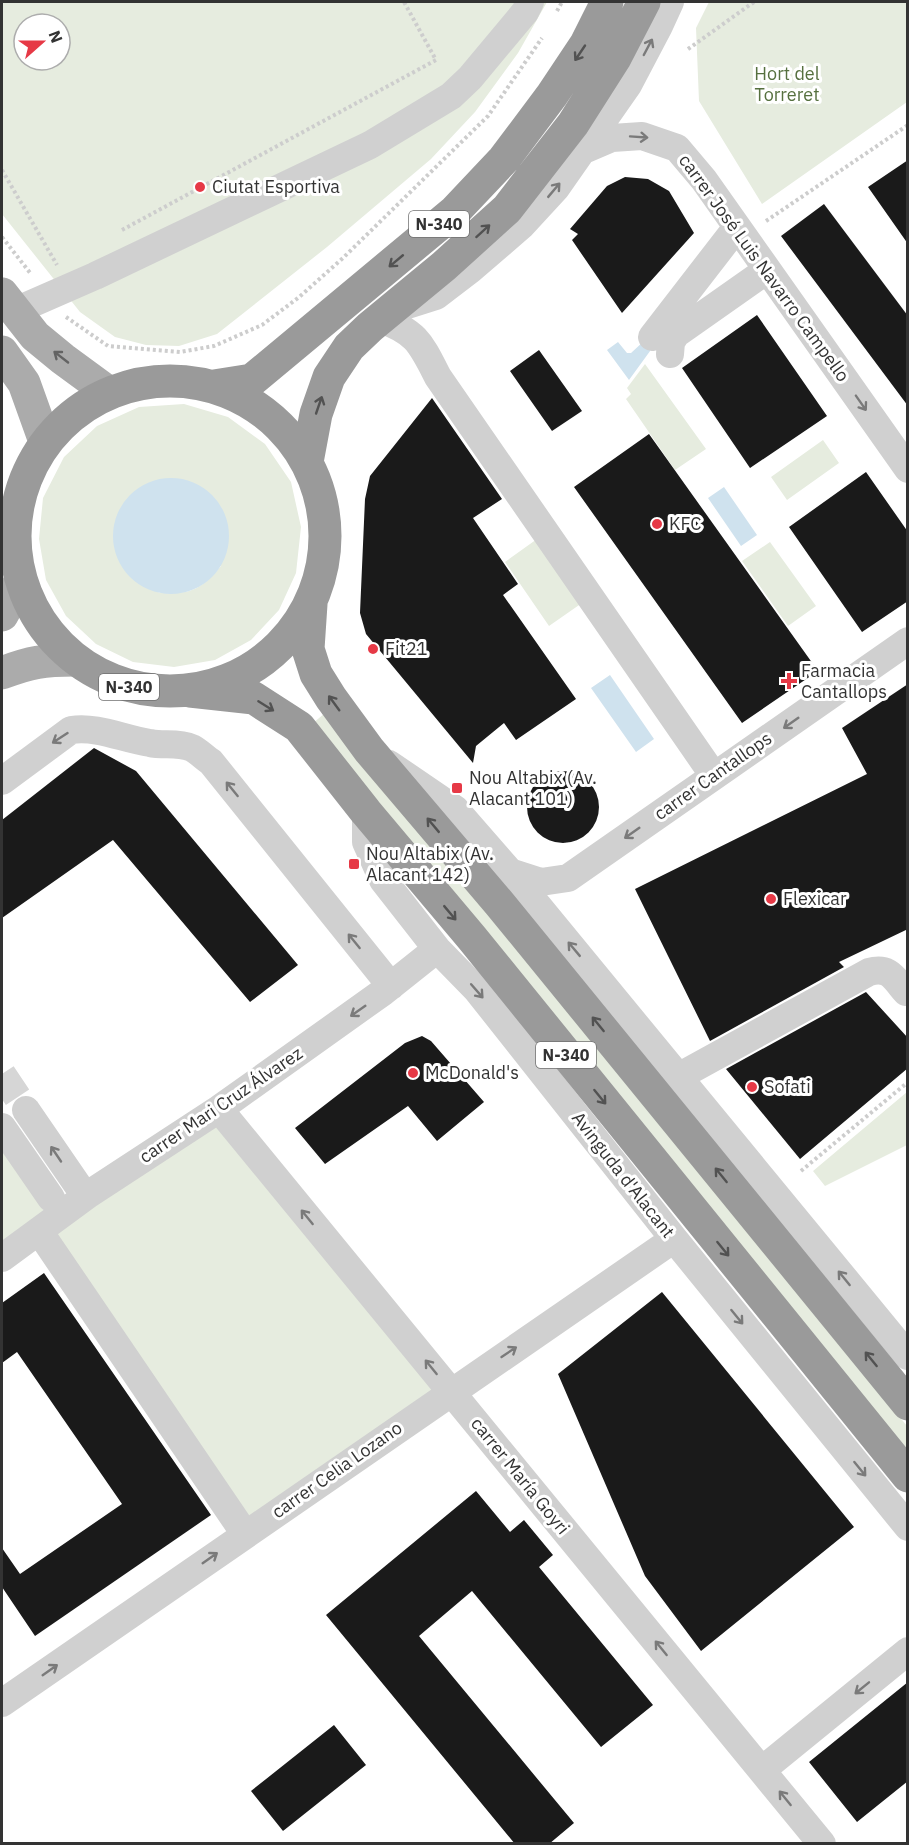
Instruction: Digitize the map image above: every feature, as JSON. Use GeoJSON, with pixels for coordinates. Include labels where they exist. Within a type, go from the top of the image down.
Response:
{"type":"FeatureCollection","features":[{"type":"Feature","properties":{"kind":"highway","name":"N-340"},"geometry":{"type":"LineString","coordinates":[[311,604],[276,651],[246,673],[189,691],[130,687],[75,660],[40,623],[20,582],[14,529],[25,477],[43,436],[108,392],[165,380],[214,386],[252,380],[453,212],[504,159],[552,95],[586,44],[607,2]]}},
{"type":"Feature","properties":{"kind":"highway","name":"N-340"},"geometry":{"type":"LineString","coordinates":[[307,462],[316,414],[329,376],[349,347],[507,209],[579,114],[615,58],[644,2]]}},
{"type":"Feature","properties":{"kind":"highway","name":"N-340"},"geometry":{"type":"LineString","coordinates":[[214,386],[254,404],[286,432],[307,462],[324,511],[324,561],[311,604],[308,649],[315,674],[330,698],[369,750],[499,903],[908,1404]]}},
{"type":"Feature","properties":{"kind":"highway","name":"Avinguda d'Alacant"},"geometry":{"type":"LineString","coordinates":[[189,691],[254,698],[299,727],[366,813],[479,947],[908,1476]]}},
{"type":"Feature","properties":{"kind":"main road"},"geometry":{"type":"LineString","coordinates":[[8,302],[35,336],[108,392]]}},
{"type":"Feature","properties":{"kind":"main road"},"geometry":{"type":"LineString","coordinates":[[2,352],[24,383],[43,436]]}},
{"type":"Feature","properties":{"kind":"main road"},"geometry":{"type":"LineString","coordinates":[[2,615],[20,582]]}},
{"type":"Feature","properties":{"kind":"main road"},"geometry":{"type":"LineString","coordinates":[[2,673],[27,663],[46,660],[75,660]]}},
{"type":"Feature","properties":{"kind":"street"},"geometry":{"type":"LineString","coordinates":[[8,302],[157,247],[370,145],[451,96],[470,78],[525,12],[530,2]]}},
{"type":"Feature","properties":{"kind":"street"},"geometry":{"type":"LineString","coordinates":[[386,315],[436,296],[521,226],[556,188],[628,85],[669,2]]}},
{"type":"Feature","properties":{"kind":"street","name":"carrer José Luis Navarro Campello"},"geometry":{"type":"LineString","coordinates":[[584,150],[612,138],[642,136],[677,148],[704,180],[908,469]]}},
{"type":"Feature","properties":{"kind":"street"},"geometry":{"type":"LineString","coordinates":[[737,227],[661,346],[671,342],[676,334],[767,270]]}},
{"type":"Feature","properties":{"kind":"street"},"geometry":{"type":"LineString","coordinates":[[386,315],[412,334],[418,342],[438,377],[714,776]]}},
{"type":"Feature","properties":{"kind":"street","name":"carrer Cantallops"},"geometry":{"type":"LineString","coordinates":[[510,873],[541,882],[568,878],[908,641]]}},
{"type":"Feature","properties":{"kind":"street"},"geometry":{"type":"LineString","coordinates":[[2,781],[71,730],[85,728],[133,741],[193,748],[211,762],[392,986]]}},
{"type":"Feature","properties":{"kind":"street"},"geometry":{"type":"LineString","coordinates":[[369,750],[455,809],[908,1356]]}},
{"type":"Feature","properties":{"kind":"street","name":"Avinguda d'Alacant"},"geometry":{"type":"LineString","coordinates":[[366,813],[366,842],[383,880],[437,949],[477,990],[674,1239],[908,1527]]}},
{"type":"Feature","properties":{"kind":"street","name":"carrer Mari Cruz Álvarez"},"geometry":{"type":"LineString","coordinates":[[2,1258],[89,1194],[219,1109],[392,986],[437,949]]}},
{"type":"Feature","properties":{"kind":"street"},"geometry":{"type":"LineString","coordinates":[[678,1077],[869,972],[885,971],[906,992]]}},
{"type":"Feature","properties":{"kind":"street","name":"carrer María Goyri"},"geometry":{"type":"LineString","coordinates":[[219,1109],[822,1844]]}},
{"type":"Feature","properties":{"kind":"street"},"geometry":{"type":"LineString","coordinates":[[26,1110],[82,1193],[89,1194]]}},
{"type":"Feature","properties":{"kind":"street"},"geometry":{"type":"LineString","coordinates":[[2,1127],[51,1198]]}},
{"type":"Feature","properties":{"kind":"street"},"geometry":{"type":"LineString","coordinates":[[39,1231],[245,1534]]}},
{"type":"Feature","properties":{"kind":"street","name":"carrer Celia Lozano"},"geometry":{"type":"LineString","coordinates":[[2,1703],[674,1239]]}},
{"type":"Feature","properties":{"kind":"street"},"geometry":{"type":"LineString","coordinates":[[762,1770],[908,1651]]}},
{"type":"Feature","properties":{"kind":"path"},"geometry":{"type":"LineString","coordinates":[[120,231],[436,60],[404,2]]}},
{"type":"Feature","properties":{"kind":"path"},"geometry":{"type":"LineString","coordinates":[[553,19],[562,2]]}},
{"type":"Feature","properties":{"kind":"path"},"geometry":{"type":"LineString","coordinates":[[688,49],[754,2]]}},
{"type":"Feature","properties":{"kind":"path"},"geometry":{"type":"LineString","coordinates":[[64,316],[108,346],[180,352],[214,346],[262,325],[298,298],[323,273],[343,258],[488,116],[542,37]]}},
{"type":"Feature","properties":{"kind":"path"},"geometry":{"type":"LineString","coordinates":[[766,221],[908,125]]}},
{"type":"Feature","properties":{"kind":"path"},"geometry":{"type":"LineString","coordinates":[[2,170],[57,265]]}},
{"type":"Feature","properties":{"kind":"path"},"geometry":{"type":"LineString","coordinates":[[801,1171],[908,1082]]}},
{"type":"Feature","properties":{"kind":"green space","name":"Ciutat Esportiva"},"geometry":{"type":"Polygon","coordinates":[[[2,2],[547,2],[518,53],[475,112],[431,159],[327,247],[217,334],[179,346],[146,345],[115,337],[80,312],[2,214],[2,2]]]}},
{"type":"Feature","properties":{"kind":"green space","name":"Hort del Torreret"},"geometry":{"type":"Polygon","coordinates":[[[709,2],[907,2],[907,102],[762,204],[699,101],[696,28],[709,2]]]}},
{"type":"Feature","properties":{"kind":"green space"},"geometry":{"type":"Polygon","coordinates":[[[645,364],[706,449],[675,470],[626,399],[631,394],[627,388],[645,364]]]}},
{"type":"Feature","properties":{"kind":"green space"},"geometry":{"type":"Polygon","coordinates":[[[184,404],[228,417],[265,444],[291,482],[301,527],[296,573],[279,610],[251,640],[215,660],[174,667],[133,662],[96,644],[66,616],[46,580],[39,539],[43,498],[64,457],[97,426],[139,407],[184,404]],[[221,566],[158,593],[179,593],[194,589],[207,581],[221,566]]]}},
{"type":"Feature","properties":{"kind":"green space"},"geometry":{"type":"Polygon","coordinates":[[[823,440],[839,463],[787,500],[771,477],[823,440]]]}},
{"type":"Feature","properties":{"kind":"green space"},"geometry":{"type":"Polygon","coordinates":[[[537,539],[582,603],[549,626],[505,562],[537,539]]]}},
{"type":"Feature","properties":{"kind":"green space"},"geometry":{"type":"Polygon","coordinates":[[[770,542],[816,606],[788,626],[742,561],[770,542]]]}},
{"type":"Feature","properties":{"kind":"green space"},"geometry":{"type":"Polygon","coordinates":[[[325,713],[907,1426],[907,1453],[312,724],[325,713]]]}},
{"type":"Feature","properties":{"kind":"green space"},"geometry":{"type":"Polygon","coordinates":[[[907,1092],[907,1145],[825,1186],[813,1171],[907,1092]]]}},
{"type":"Feature","properties":{"kind":"green space"},"geometry":{"type":"Polygon","coordinates":[[[219,1109],[451,1392],[245,1534],[40,1232],[2,1258],[2,1148],[53,1220],[219,1109]]]}},
{"type":"Feature","properties":{"kind":"water"},"geometry":{"type":"Polygon","coordinates":[[[644,341],[653,347],[629,380],[607,350],[618,342],[627,353],[631,353],[644,341]]]}},
{"type":"Feature","properties":{"kind":"water"},"geometry":{"type":"Polygon","coordinates":[[[171,478],[193,482],[212,495],[225,514],[229,536],[225,558],[212,577],[193,590],[171,594],[149,590],[130,577],[117,558],[113,536],[117,514],[130,495],[149,482],[171,478]]]}},
{"type":"Feature","properties":{"kind":"water"},"geometry":{"type":"Polygon","coordinates":[[[724,487],[757,535],[741,546],[708,498],[724,487]]]}},
{"type":"Feature","properties":{"kind":"water"},"geometry":{"type":"Polygon","coordinates":[[[610,675],[654,739],[636,752],[591,688],[610,675]]]}},
{"type":"Feature","properties":{"kind":"building"},"geometry":{"type":"Polygon","coordinates":[[[908,160],[908,244],[868,187],[908,160]]]}},
{"type":"Feature","properties":{"kind":"building"},"geometry":{"type":"Polygon","coordinates":[[[625,177],[648,179],[669,191],[694,233],[622,313],[572,240],[578,234],[570,229],[607,186],[625,177]]]}},
{"type":"Feature","properties":{"kind":"building"},"geometry":{"type":"Polygon","coordinates":[[[824,204],[908,316],[908,406],[781,236],[824,204]]]}},
{"type":"Feature","properties":{"kind":"building"},"geometry":{"type":"Polygon","coordinates":[[[757,315],[827,416],[750,468],[682,368],[757,315]]]}},
{"type":"Feature","properties":{"kind":"building"},"geometry":{"type":"Polygon","coordinates":[[[539,350],[582,411],[552,431],[510,371],[539,350]]]}},
{"type":"Feature","properties":{"kind":"building"},"geometry":{"type":"Polygon","coordinates":[[[432,398],[502,499],[473,518],[518,584],[503,595],[576,699],[516,740],[504,723],[476,746],[473,763],[366,634],[360,613],[365,499],[370,476],[432,398]]]}},
{"type":"Feature","properties":{"kind":"building"},"geometry":{"type":"Polygon","coordinates":[[[649,434],[818,671],[742,723],[574,487],[649,434]]]}},
{"type":"Feature","properties":{"kind":"building"},"geometry":{"type":"Polygon","coordinates":[[[866,472],[908,532],[908,601],[862,632],[789,527],[866,472]]]}},
{"type":"Feature","properties":{"kind":"building","name":"Flexicar"},"geometry":{"type":"Polygon","coordinates":[[[908,684],[908,929],[839,962],[844,967],[710,1041],[635,889],[867,774],[842,728],[908,684]]]}},
{"type":"Feature","properties":{"kind":"building"},"geometry":{"type":"Polygon","coordinates":[[[94,748],[136,771],[298,965],[250,1002],[113,840],[2,918],[2,820],[94,748]]]}},
{"type":"Feature","properties":{"kind":"building"},"geometry":{"type":"Polygon","coordinates":[[[570,771],[589,781],[597,793],[599,807],[597,821],[589,833],[577,841],[556,843],[537,833],[529,821],[527,800],[537,781],[549,773],[570,771]]]}},
{"type":"Feature","properties":{"kind":"building"},"geometry":{"type":"Polygon","coordinates":[[[866,992],[908,1038],[908,1068],[800,1159],[726,1069],[866,992]]]}},
{"type":"Feature","properties":{"kind":"building","name":"McDonald's"},"geometry":{"type":"Polygon","coordinates":[[[422,1036],[431,1041],[484,1102],[437,1141],[408,1106],[325,1164],[295,1128],[405,1043],[422,1036]]]}},
{"type":"Feature","properties":{"kind":"building"},"geometry":{"type":"Polygon","coordinates":[[[44,1273],[211,1515],[35,1636],[2,1587],[2,1548],[20,1574],[122,1504],[17,1352],[2,1363],[2,1303],[44,1273]]]}},
{"type":"Feature","properties":{"kind":"building"},"geometry":{"type":"Polygon","coordinates":[[[662,1292],[854,1527],[701,1651],[645,1576],[558,1374],[662,1292]]]}},
{"type":"Feature","properties":{"kind":"building"},"geometry":{"type":"Polygon","coordinates":[[[476,1491],[510,1532],[524,1520],[553,1555],[539,1567],[653,1705],[601,1747],[472,1591],[419,1636],[574,1823],[549,1844],[515,1844],[326,1615],[476,1491]]]}},
{"type":"Feature","properties":{"kind":"building"},"geometry":{"type":"Polygon","coordinates":[[[908,1682],[908,1781],[857,1822],[809,1762],[908,1682]]]}},
{"type":"Feature","properties":{"kind":"building"},"geometry":{"type":"Polygon","coordinates":[[[334,1725],[366,1765],[283,1831],[251,1791],[334,1725]]]}},
{"type":"Feature","properties":{"kind":"tunnel"},"geometry":{"type":"LineString","coordinates":[[2,1074],[26,1110]]}},
{"type":"Feature","properties":{"kind":"place","name":"Ciutat Esportiva"},"geometry":{"type":"Point","coordinates":[200,187]}},
{"type":"Feature","properties":{"kind":"place","name":"KFC"},"geometry":{"type":"Point","coordinates":[657,524]}},
{"type":"Feature","properties":{"kind":"place","name":"Fit21"},"geometry":{"type":"Point","coordinates":[373,649]}},
{"type":"Feature","properties":{"kind":"place","name":"Farmacia Cantallops"},"geometry":{"type":"Point","coordinates":[789,681]}},
{"type":"Feature","properties":{"kind":"place","name":"Nou Altabix (Av. Alacant 101)"},"geometry":{"type":"Point","coordinates":[457,788]}},
{"type":"Feature","properties":{"kind":"place","name":"Nou Altabix (Av. Alacant 142)"},"geometry":{"type":"Point","coordinates":[354,864]}},
{"type":"Feature","properties":{"kind":"place","name":"Flexicar"},"geometry":{"type":"Point","coordinates":[771,899]}},
{"type":"Feature","properties":{"kind":"place","name":"McDonald's"},"geometry":{"type":"Point","coordinates":[413,1073]}},
{"type":"Feature","properties":{"kind":"place","name":"Sofati"},"geometry":{"type":"Point","coordinates":[752,1087]}}]}
